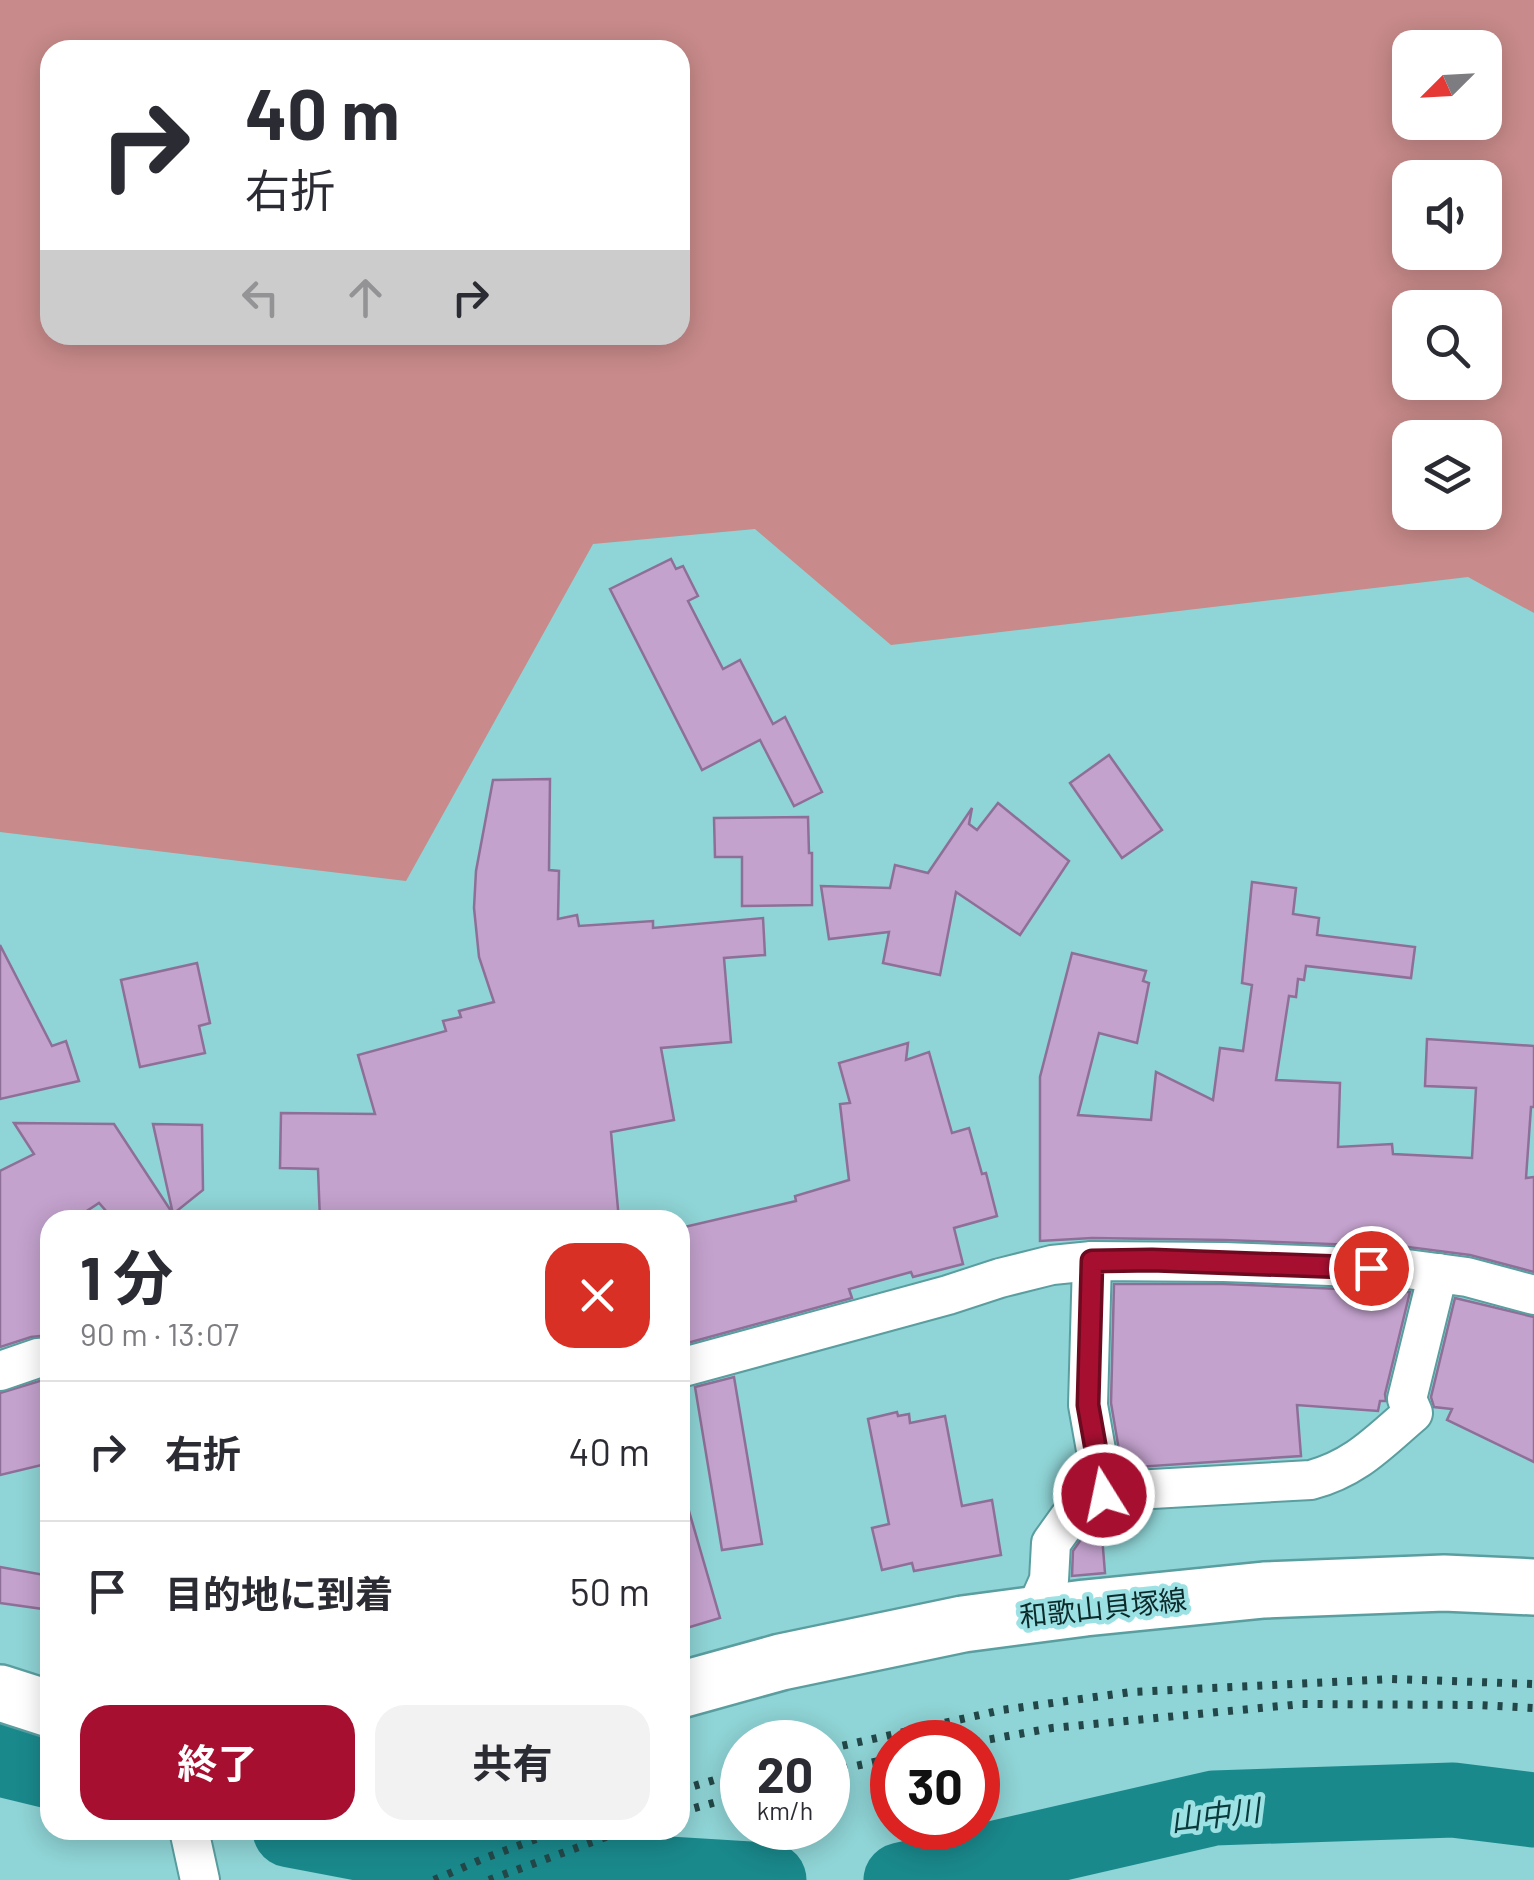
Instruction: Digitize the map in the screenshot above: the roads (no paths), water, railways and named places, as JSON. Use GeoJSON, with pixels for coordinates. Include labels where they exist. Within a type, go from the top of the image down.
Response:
{"type":"FeatureCollection","features":[{"type":"Feature","properties":{"kind":"main road","name":"和歌山貝塚線"},"geometry":{"type":"LineString","coordinates":[[690,1687],[799,1658],[963,1624],[1034,1614],[1264,1590],[1444,1583],[1534,1587]]}},
{"type":"Feature","properties":{"kind":"main road"},"geometry":{"type":"LineString","coordinates":[[0,1693],[40,1706]]}},
{"type":"Feature","properties":{"kind":"street"},"geometry":{"type":"LineString","coordinates":[[1092,1261],[1088,1405],[1104,1495]]}},
{"type":"Feature","properties":{"kind":"street"},"geometry":{"type":"LineString","coordinates":[[690,1365],[1000,1278],[1092,1261],[1407,1269],[1528,1282]]}},
{"type":"Feature","properties":{"kind":"street"},"geometry":{"type":"LineString","coordinates":[[1034,1614],[1049,1580],[1052,1543],[1071,1515],[1104,1495],[1311,1480],[1329,1476],[1362,1458],[1413,1413],[1408,1399],[1438,1273]]}},
{"type":"Feature","properties":{"kind":"street"},"geometry":{"type":"LineString","coordinates":[[0,1371],[40,1359]]}},
{"type":"Feature","properties":{"kind":"street"},"geometry":{"type":"LineString","coordinates":[[192,1840],[199,1877]]}},
{"type":"Feature","properties":{"kind":"waterway","name":"山中川"},"geometry":{"type":"LineString","coordinates":[[0,1759],[40,1769]]}},
{"type":"Feature","properties":{"kind":"waterway","name":"山中川"},"geometry":{"type":"LineString","coordinates":[[901,1880],[1214,1808],[1453,1800],[1534,1810]]}},
{"type":"Feature","properties":{"kind":"waterway","name":"山中川"},"geometry":{"type":"LineString","coordinates":[[343,1840],[412,1853],[769,1880]]}},
{"type":"Feature","properties":{"kind":"railway"},"geometry":{"type":"LineString","coordinates":[[850,1744],[1002,1710],[1131,1692],[1392,1679],[1534,1684]]}},
{"type":"Feature","properties":{"kind":"railway"},"geometry":{"type":"LineString","coordinates":[[1000,1737],[1052,1728],[1302,1704],[1534,1708]]}},
{"type":"Feature","properties":{"kind":"railway"},"geometry":{"type":"LineString","coordinates":[[850,1767],[870,1763]]}},
{"type":"Feature","properties":{"kind":"railway"},"geometry":{"type":"LineString","coordinates":[[690,1787],[720,1778]]}},
{"type":"Feature","properties":{"kind":"railway"},"geometry":{"type":"LineString","coordinates":[[690,1809],[720,1801]]}},
{"type":"Feature","properties":{"kind":"railway"},"geometry":{"type":"LineString","coordinates":[[434,1880],[533,1840]]}},
{"type":"Feature","properties":{"kind":"railway"},"geometry":{"type":"LineString","coordinates":[[489,1880],[598,1840]]}}]}
